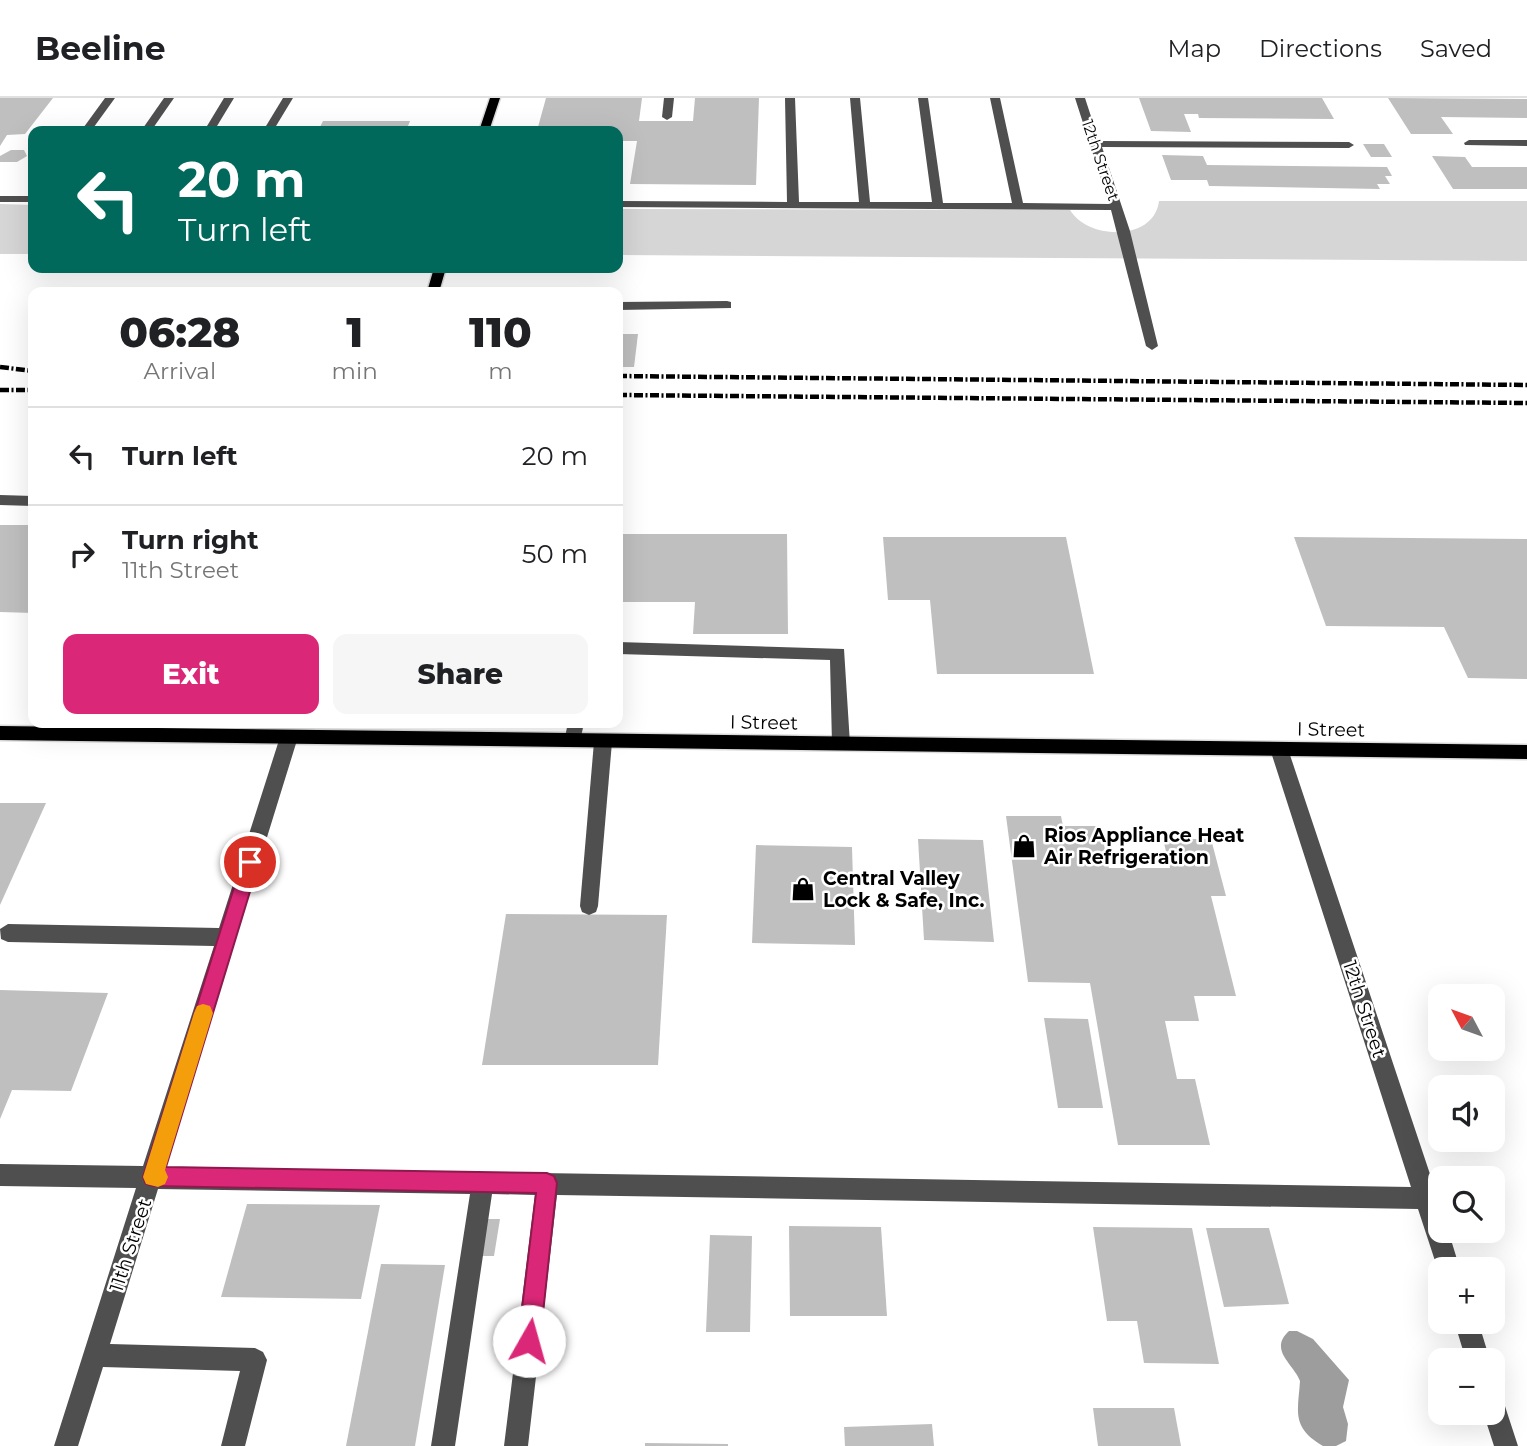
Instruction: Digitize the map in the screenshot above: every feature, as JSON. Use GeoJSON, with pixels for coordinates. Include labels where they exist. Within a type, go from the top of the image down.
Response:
{"type":"FeatureCollection","features":[{"type":"Feature","properties":{"kind":"main road"},"geometry":{"type":"LineString","coordinates":[[486,126],[495,98]]}},
{"type":"Feature","properties":{"kind":"main road","name":"I Street"},"geometry":{"type":"LineString","coordinates":[[0,733],[292,730],[573,741],[1527,752]]}},
{"type":"Feature","properties":{"kind":"street"},"geometry":{"type":"LineString","coordinates":[[90,126],[110,98]]}},
{"type":"Feature","properties":{"kind":"street"},"geometry":{"type":"LineString","coordinates":[[149,126],[169,98]]}},
{"type":"Feature","properties":{"kind":"street"},"geometry":{"type":"LineString","coordinates":[[211,126],[229,98]]}},
{"type":"Feature","properties":{"kind":"street"},"geometry":{"type":"LineString","coordinates":[[271,126],[288,98]]}},
{"type":"Feature","properties":{"kind":"street"},"geometry":{"type":"LineString","coordinates":[[667,117],[669,98]]}},
{"type":"Feature","properties":{"kind":"street"},"geometry":{"type":"LineString","coordinates":[[790,98],[793,205]]}},
{"type":"Feature","properties":{"kind":"street"},"geometry":{"type":"LineString","coordinates":[[855,98],[865,205]]}},
{"type":"Feature","properties":{"kind":"street"},"geometry":{"type":"LineString","coordinates":[[923,98],[938,206]]}},
{"type":"Feature","properties":{"kind":"street"},"geometry":{"type":"LineString","coordinates":[[995,98],[1018,206]]}},
{"type":"Feature","properties":{"kind":"street","name":"12th Street"},"geometry":{"type":"LineString","coordinates":[[1080,98],[1122,222],[1152,346]]}},
{"type":"Feature","properties":{"kind":"street"},"geometry":{"type":"LineString","coordinates":[[1469,143],[1527,143]]}},
{"type":"Feature","properties":{"kind":"street"},"geometry":{"type":"LineString","coordinates":[[1096,144],[1349,145]]}},
{"type":"Feature","properties":{"kind":"street"},"geometry":{"type":"LineString","coordinates":[[0,199],[28,199]]}},
{"type":"Feature","properties":{"kind":"street"},"geometry":{"type":"LineString","coordinates":[[623,204],[1117,207]]}},
{"type":"Feature","properties":{"kind":"street"},"geometry":{"type":"LineString","coordinates":[[623,306],[727,305]]}},
{"type":"Feature","properties":{"kind":"street"},"geometry":{"type":"LineString","coordinates":[[0,500],[28,501]]}},
{"type":"Feature","properties":{"kind":"street"},"geometry":{"type":"LineString","coordinates":[[623,648],[838,653],[841,744]]}},
{"type":"Feature","properties":{"kind":"street"},"geometry":{"type":"LineString","coordinates":[[573,741],[575,728]]}},
{"type":"Feature","properties":{"kind":"street","name":"11th Street"},"geometry":{"type":"LineString","coordinates":[[66,1446],[292,730]]}},
{"type":"Feature","properties":{"kind":"street"},"geometry":{"type":"LineString","coordinates":[[589,906],[603,741]]}},
{"type":"Feature","properties":{"kind":"street","name":"12th Street"},"geometry":{"type":"LineString","coordinates":[[1279,749],[1445,1257]]}},
{"type":"Feature","properties":{"kind":"street"},"geometry":{"type":"LineString","coordinates":[[8,933],[227,937]]}},
{"type":"Feature","properties":{"kind":"street"},"geometry":{"type":"LineString","coordinates":[[0,1175],[1427,1198]]}},
{"type":"Feature","properties":{"kind":"street"},"geometry":{"type":"LineString","coordinates":[[443,1446],[483,1182]]}},
{"type":"Feature","properties":{"kind":"street"},"geometry":{"type":"LineString","coordinates":[[516,1446],[547,1183]]}},
{"type":"Feature","properties":{"kind":"street"},"geometry":{"type":"LineString","coordinates":[[94,1355],[255,1360],[233,1446]]}},
{"type":"Feature","properties":{"kind":"street"},"geometry":{"type":"LineString","coordinates":[[1499,1425],[1506,1446]]}},
{"type":"Feature","properties":{"kind":"shaded area"},"geometry":{"type":"Polygon","coordinates":[[[1159,201],[1527,201],[1527,261],[623,255],[623,209],[1070,210],[1079,220],[1091,227],[1119,232],[1146,224],[1159,201]]]}},
{"type":"Feature","properties":{"kind":"shaded area"},"geometry":{"type":"Polygon","coordinates":[[[0,204],[28,205],[28,254],[0,254],[0,204]]]}},
{"type":"Feature","properties":{"kind":"shaded area"},"geometry":{"type":"Polygon","coordinates":[[[1289,1331],[1297,1331],[1313,1339],[1349,1380],[1343,1407],[1348,1424],[1346,1441],[1336,1446],[1323,1446],[1301,1425],[1298,1410],[1300,1381],[1284,1357],[1281,1344],[1289,1331]]]}},
{"type":"Feature","properties":{"kind":"building"},"geometry":{"type":"Polygon","coordinates":[[[0,98],[53,98],[31,126],[28,126],[25,134],[7,135],[0,146],[0,98]]]}},
{"type":"Feature","properties":{"kind":"building"},"geometry":{"type":"Polygon","coordinates":[[[546,98],[642,98],[639,121],[693,121],[695,98],[759,98],[756,185],[630,184],[637,141],[623,141],[623,126],[538,126],[546,98]]]}},
{"type":"Feature","properties":{"kind":"building"},"geometry":{"type":"Polygon","coordinates":[[[1139,98],[1322,98],[1334,119],[1199,118],[1198,114],[1184,114],[1191,132],[1151,131],[1139,98]]]}},
{"type":"Feature","properties":{"kind":"building"},"geometry":{"type":"Polygon","coordinates":[[[1388,98],[1527,99],[1527,118],[1441,117],[1453,134],[1411,134],[1388,98]]]}},
{"type":"Feature","properties":{"kind":"building"},"geometry":{"type":"Polygon","coordinates":[[[323,121],[410,121],[408,126],[320,126],[323,121]]]}},
{"type":"Feature","properties":{"kind":"building"},"geometry":{"type":"Polygon","coordinates":[[[1363,144],[1384,144],[1392,157],[1371,157],[1363,144]]]}},
{"type":"Feature","properties":{"kind":"building"},"geometry":{"type":"Polygon","coordinates":[[[11,150],[24,150],[27,156],[17,162],[0,162],[0,156],[11,150]]]}},
{"type":"Feature","properties":{"kind":"building"},"geometry":{"type":"Polygon","coordinates":[[[1162,155],[1203,156],[1207,165],[1387,167],[1392,176],[1385,176],[1390,184],[1377,184],[1380,189],[1209,186],[1207,180],[1171,180],[1162,155]]]}},
{"type":"Feature","properties":{"kind":"building"},"geometry":{"type":"Polygon","coordinates":[[[1432,156],[1465,157],[1472,167],[1527,167],[1527,189],[1453,189],[1432,156]]]}},
{"type":"Feature","properties":{"kind":"building"},"geometry":{"type":"Polygon","coordinates":[[[623,334],[638,334],[634,367],[623,367],[623,334]]]}},
{"type":"Feature","properties":{"kind":"building"},"geometry":{"type":"Polygon","coordinates":[[[0,525],[28,525],[28,613],[0,612],[0,525]]]}},
{"type":"Feature","properties":{"kind":"building"},"geometry":{"type":"Polygon","coordinates":[[[623,534],[787,534],[788,634],[693,634],[695,602],[623,602],[623,534]]]}},
{"type":"Feature","properties":{"kind":"building"},"geometry":{"type":"Polygon","coordinates":[[[883,537],[1066,537],[1094,674],[937,674],[930,600],[888,600],[883,537]]]}},
{"type":"Feature","properties":{"kind":"building"},"geometry":{"type":"Polygon","coordinates":[[[1294,537],[1527,539],[1527,679],[1468,678],[1444,627],[1326,626],[1294,537]]]}},
{"type":"Feature","properties":{"kind":"building"},"geometry":{"type":"Polygon","coordinates":[[[0,803],[46,803],[0,905],[0,803]]]}},
{"type":"Feature","properties":{"kind":"building"},"geometry":{"type":"Polygon","coordinates":[[[1006,816],[1061,816],[1063,826],[1100,826],[1109,868],[1170,868],[1163,839],[1211,839],[1226,896],[1211,896],[1236,996],[1194,996],[1199,1021],[1165,1021],[1177,1079],[1195,1079],[1210,1145],[1118,1145],[1090,983],[1028,982],[1006,816]]]}},
{"type":"Feature","properties":{"kind":"building"},"geometry":{"type":"Polygon","coordinates":[[[918,839],[983,840],[994,942],[924,940],[918,839]]]}},
{"type":"Feature","properties":{"kind":"building"},"geometry":{"type":"Polygon","coordinates":[[[756,845],[852,847],[855,945],[752,943],[756,845]]]}},
{"type":"Feature","properties":{"kind":"building"},"geometry":{"type":"Polygon","coordinates":[[[506,914],[667,915],[658,1065],[482,1065],[506,914]]]}},
{"type":"Feature","properties":{"kind":"building"},"geometry":{"type":"Polygon","coordinates":[[[0,990],[108,993],[71,1091],[12,1090],[0,1119],[0,990]]]}},
{"type":"Feature","properties":{"kind":"building"},"geometry":{"type":"Polygon","coordinates":[[[1044,1018],[1088,1019],[1103,1108],[1058,1108],[1044,1018]]]}},
{"type":"Feature","properties":{"kind":"building"},"geometry":{"type":"Polygon","coordinates":[[[247,1204],[380,1205],[361,1299],[221,1297],[247,1204]]]}},
{"type":"Feature","properties":{"kind":"building"},"geometry":{"type":"Polygon","coordinates":[[[483,1219],[500,1219],[494,1256],[477,1256],[483,1219]]]}},
{"type":"Feature","properties":{"kind":"building"},"geometry":{"type":"Polygon","coordinates":[[[789,1226],[881,1227],[887,1316],[790,1316],[789,1226]]]}},
{"type":"Feature","properties":{"kind":"building"},"geometry":{"type":"Polygon","coordinates":[[[1093,1227],[1192,1228],[1219,1364],[1144,1363],[1137,1321],[1107,1321],[1093,1227]]]}},
{"type":"Feature","properties":{"kind":"building"},"geometry":{"type":"Polygon","coordinates":[[[1206,1228],[1269,1228],[1289,1304],[1224,1307],[1206,1228]]]}},
{"type":"Feature","properties":{"kind":"building"},"geometry":{"type":"Polygon","coordinates":[[[710,1235],[752,1236],[750,1332],[706,1332],[710,1235]]]}},
{"type":"Feature","properties":{"kind":"building"},"geometry":{"type":"Polygon","coordinates":[[[381,1264],[445,1265],[415,1446],[346,1446],[381,1264]]]}},
{"type":"Feature","properties":{"kind":"building"},"geometry":{"type":"Polygon","coordinates":[[[1093,1408],[1174,1408],[1181,1446],[1098,1446],[1093,1408]]]}},
{"type":"Feature","properties":{"kind":"building"},"geometry":{"type":"Polygon","coordinates":[[[932,1424],[934,1446],[845,1446],[844,1427],[932,1424]]]}},
{"type":"Feature","properties":{"kind":"building"},"geometry":{"type":"Polygon","coordinates":[[[645,1443],[728,1444],[728,1446],[645,1446],[645,1443]]]}},
{"type":"Feature","properties":{"kind":"railway"},"geometry":{"type":"LineString","coordinates":[[0,367],[28,370]]}},
{"type":"Feature","properties":{"kind":"railway"},"geometry":{"type":"LineString","coordinates":[[623,376],[1527,385]]}},
{"type":"Feature","properties":{"kind":"railway"},"geometry":{"type":"LineString","coordinates":[[0,390],[28,390]]}},
{"type":"Feature","properties":{"kind":"railway"},"geometry":{"type":"LineString","coordinates":[[623,395],[1527,403]]}},
{"type":"Feature","properties":{"kind":"slow traffic"},"geometry":{"type":"LineString","coordinates":[[158,1177],[153,1177],[203,1013]]}},
{"type":"Feature","properties":{"kind":"place","name":"Rios Appliance Heat Air Refrigeration"},"geometry":{"type":"Point","coordinates":[1024,846]}},
{"type":"Feature","properties":{"kind":"place","name":"Central Valley Lock & Safe, Inc."},"geometry":{"type":"Point","coordinates":[803,889]}},
{"type":"Feature","properties":{"kind":"route"},"geometry":{"type":"LineString","coordinates":[[250,862],[153,1177],[547,1183],[529,1341]]}}]}
